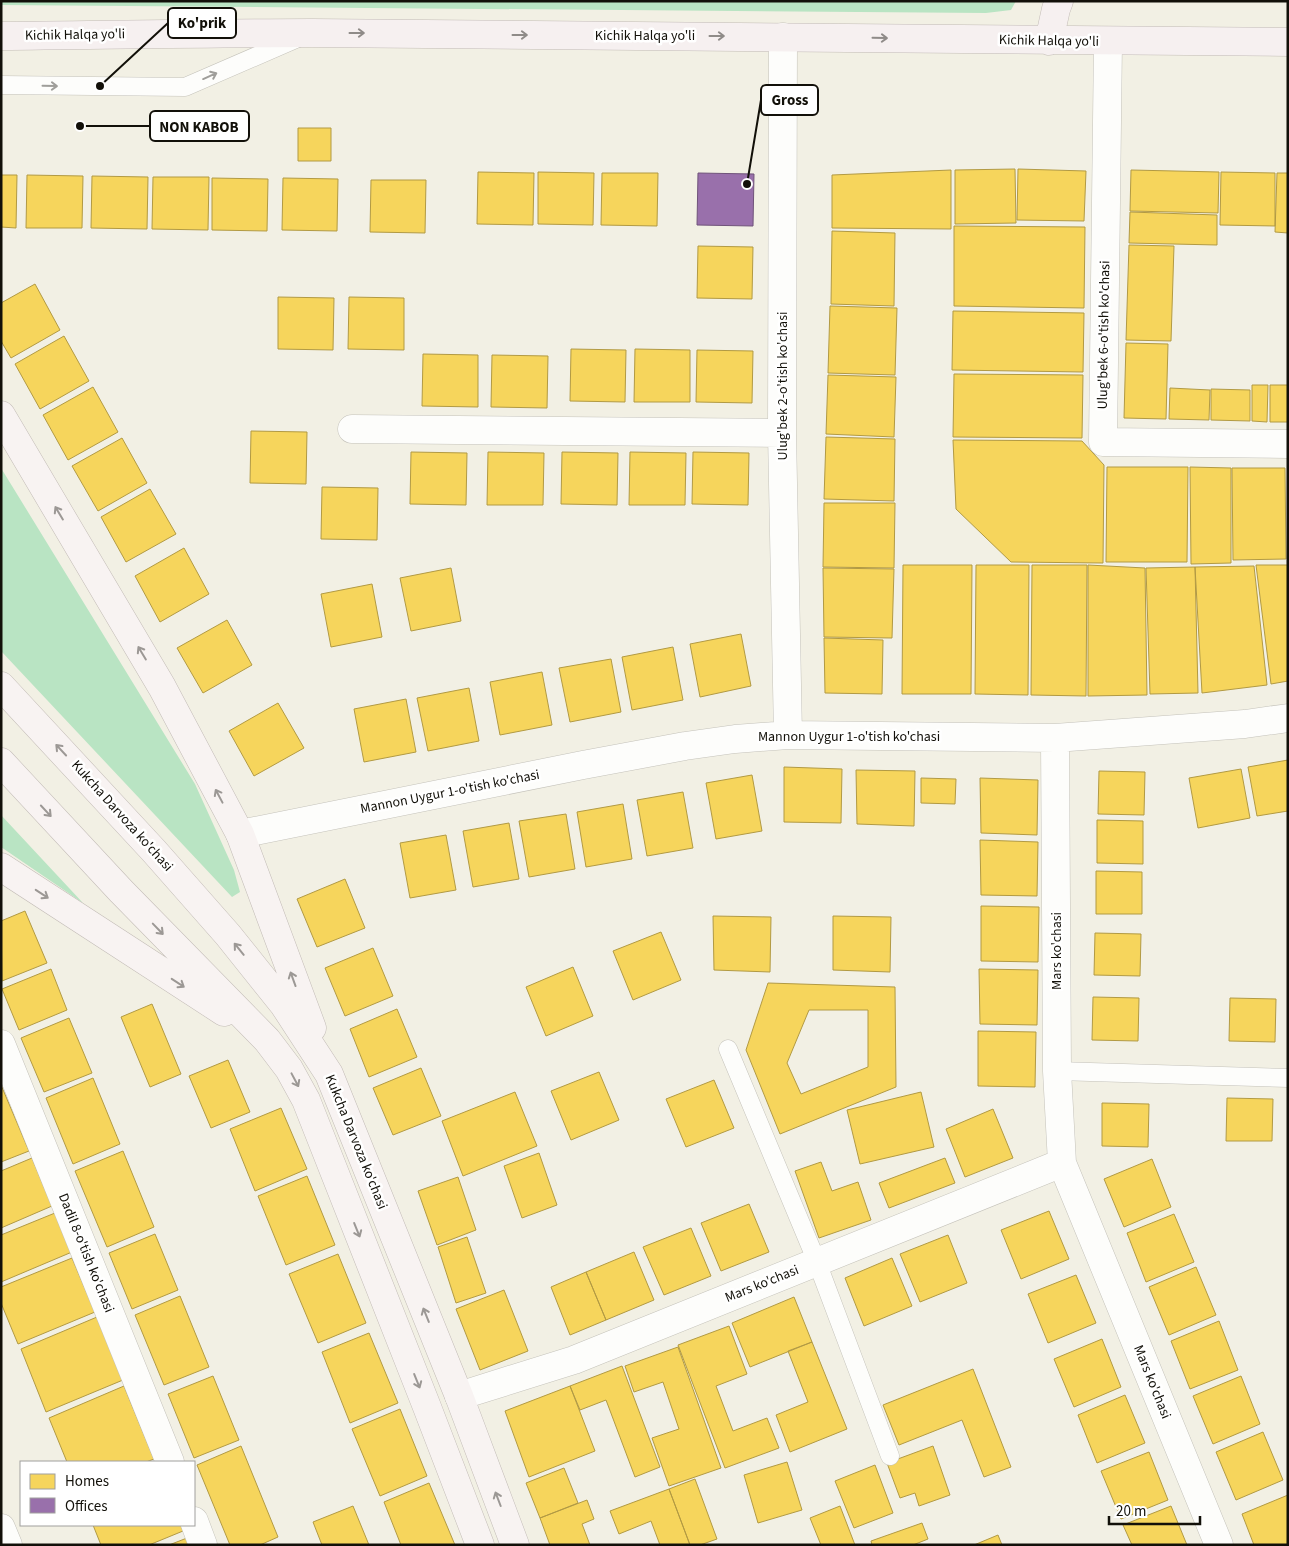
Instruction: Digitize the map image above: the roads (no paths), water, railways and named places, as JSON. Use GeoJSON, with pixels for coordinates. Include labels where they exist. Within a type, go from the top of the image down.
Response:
{"type":"FeatureCollection","features":[{"type":"Feature","properties":{"kind":"highway"},"geometry":{"type":"LineString","coordinates":[[1049,40],[1056,9],[1060,1]]}},
{"type":"Feature","properties":{"kind":"highway","name":"Kichik Halqa yo'li"},"geometry":{"type":"LineString","coordinates":[[1,36],[308,33],[1108,42],[1288,42]]}},
{"type":"Feature","properties":{"kind":"main road"},"geometry":{"type":"LineString","coordinates":[[1,415],[162,687],[240,834],[329,1074]]}},
{"type":"Feature","properties":{"kind":"main road","name":"Kukcha Darvoza ko'chasi"},"geometry":{"type":"LineString","coordinates":[[1,686],[154,851],[228,935],[284,1005],[329,1074],[459,1396],[515,1545]]}},
{"type":"Feature","properties":{"kind":"main road"},"geometry":{"type":"LineString","coordinates":[[1,762],[121,891],[267,1040],[290,1069],[306,1100],[480,1545]]}},
{"type":"Feature","properties":{"kind":"main road"},"geometry":{"type":"LineString","coordinates":[[1,868],[267,1040]]}},
{"type":"Feature","properties":{"kind":"main road"},"geometry":{"type":"LineString","coordinates":[[427,1407],[459,1396]]}},
{"type":"Feature","properties":{"kind":"street","name":"Ulug'bek 2-o'tish ko'chasi"},"geometry":{"type":"LineString","coordinates":[[783,37],[782,433],[788,735]]}},
{"type":"Feature","properties":{"kind":"street","name":"Ulug'bek 6-o'tish ko'chasi"},"geometry":{"type":"LineString","coordinates":[[1108,42],[1102,442],[1288,444]]}},
{"type":"Feature","properties":{"kind":"street"},"geometry":{"type":"LineString","coordinates":[[352,429],[782,433]]}},
{"type":"Feature","properties":{"kind":"street","name":"Mannon Uygur 1-o'tish ko'chasi"},"geometry":{"type":"LineString","coordinates":[[240,834],[685,746],[735,739],[788,735],[1055,738],[1245,724],[1288,718]]}},
{"type":"Feature","properties":{"kind":"street","name":"Mars ko'chasi"},"geometry":{"type":"LineString","coordinates":[[1055,738],[1057,1071],[1062,1163],[1219,1545]]}},
{"type":"Feature","properties":{"kind":"street","name":"Dadil 8-o'tish ko'chasi"},"geometry":{"type":"LineString","coordinates":[[1,1044],[170,1461]]}},
{"type":"Feature","properties":{"kind":"street","name":"Mars ko'chasi"},"geometry":{"type":"LineString","coordinates":[[459,1396],[574,1360],[1062,1163]]}},
{"type":"Feature","properties":{"kind":"street"},"geometry":{"type":"LineString","coordinates":[[195,1523],[204,1545]]}},
{"type":"Feature","properties":{"kind":"street"},"geometry":{"type":"LineString","coordinates":[[1,1528],[8,1545]]}},
{"type":"Feature","properties":{"kind":"lane"},"geometry":{"type":"LineString","coordinates":[[1,86],[185,87],[308,33]]}},
{"type":"Feature","properties":{"kind":"lane"},"geometry":{"type":"LineString","coordinates":[[728,1049],[818,1262],[890,1456]]}},
{"type":"Feature","properties":{"kind":"lane"},"geometry":{"type":"LineString","coordinates":[[1057,1071],[1288,1078]]}},
{"type":"Feature","properties":{"kind":"place","name":"Ko'prik"},"geometry":{"type":"Point","coordinates":[100,86]}},
{"type":"Feature","properties":{"kind":"place","name":"NON KABOB"},"geometry":{"type":"Point","coordinates":[80,126]}},
{"type":"Feature","properties":{"kind":"place","name":"Gross"},"geometry":{"type":"Point","coordinates":[747,184]}}]}
